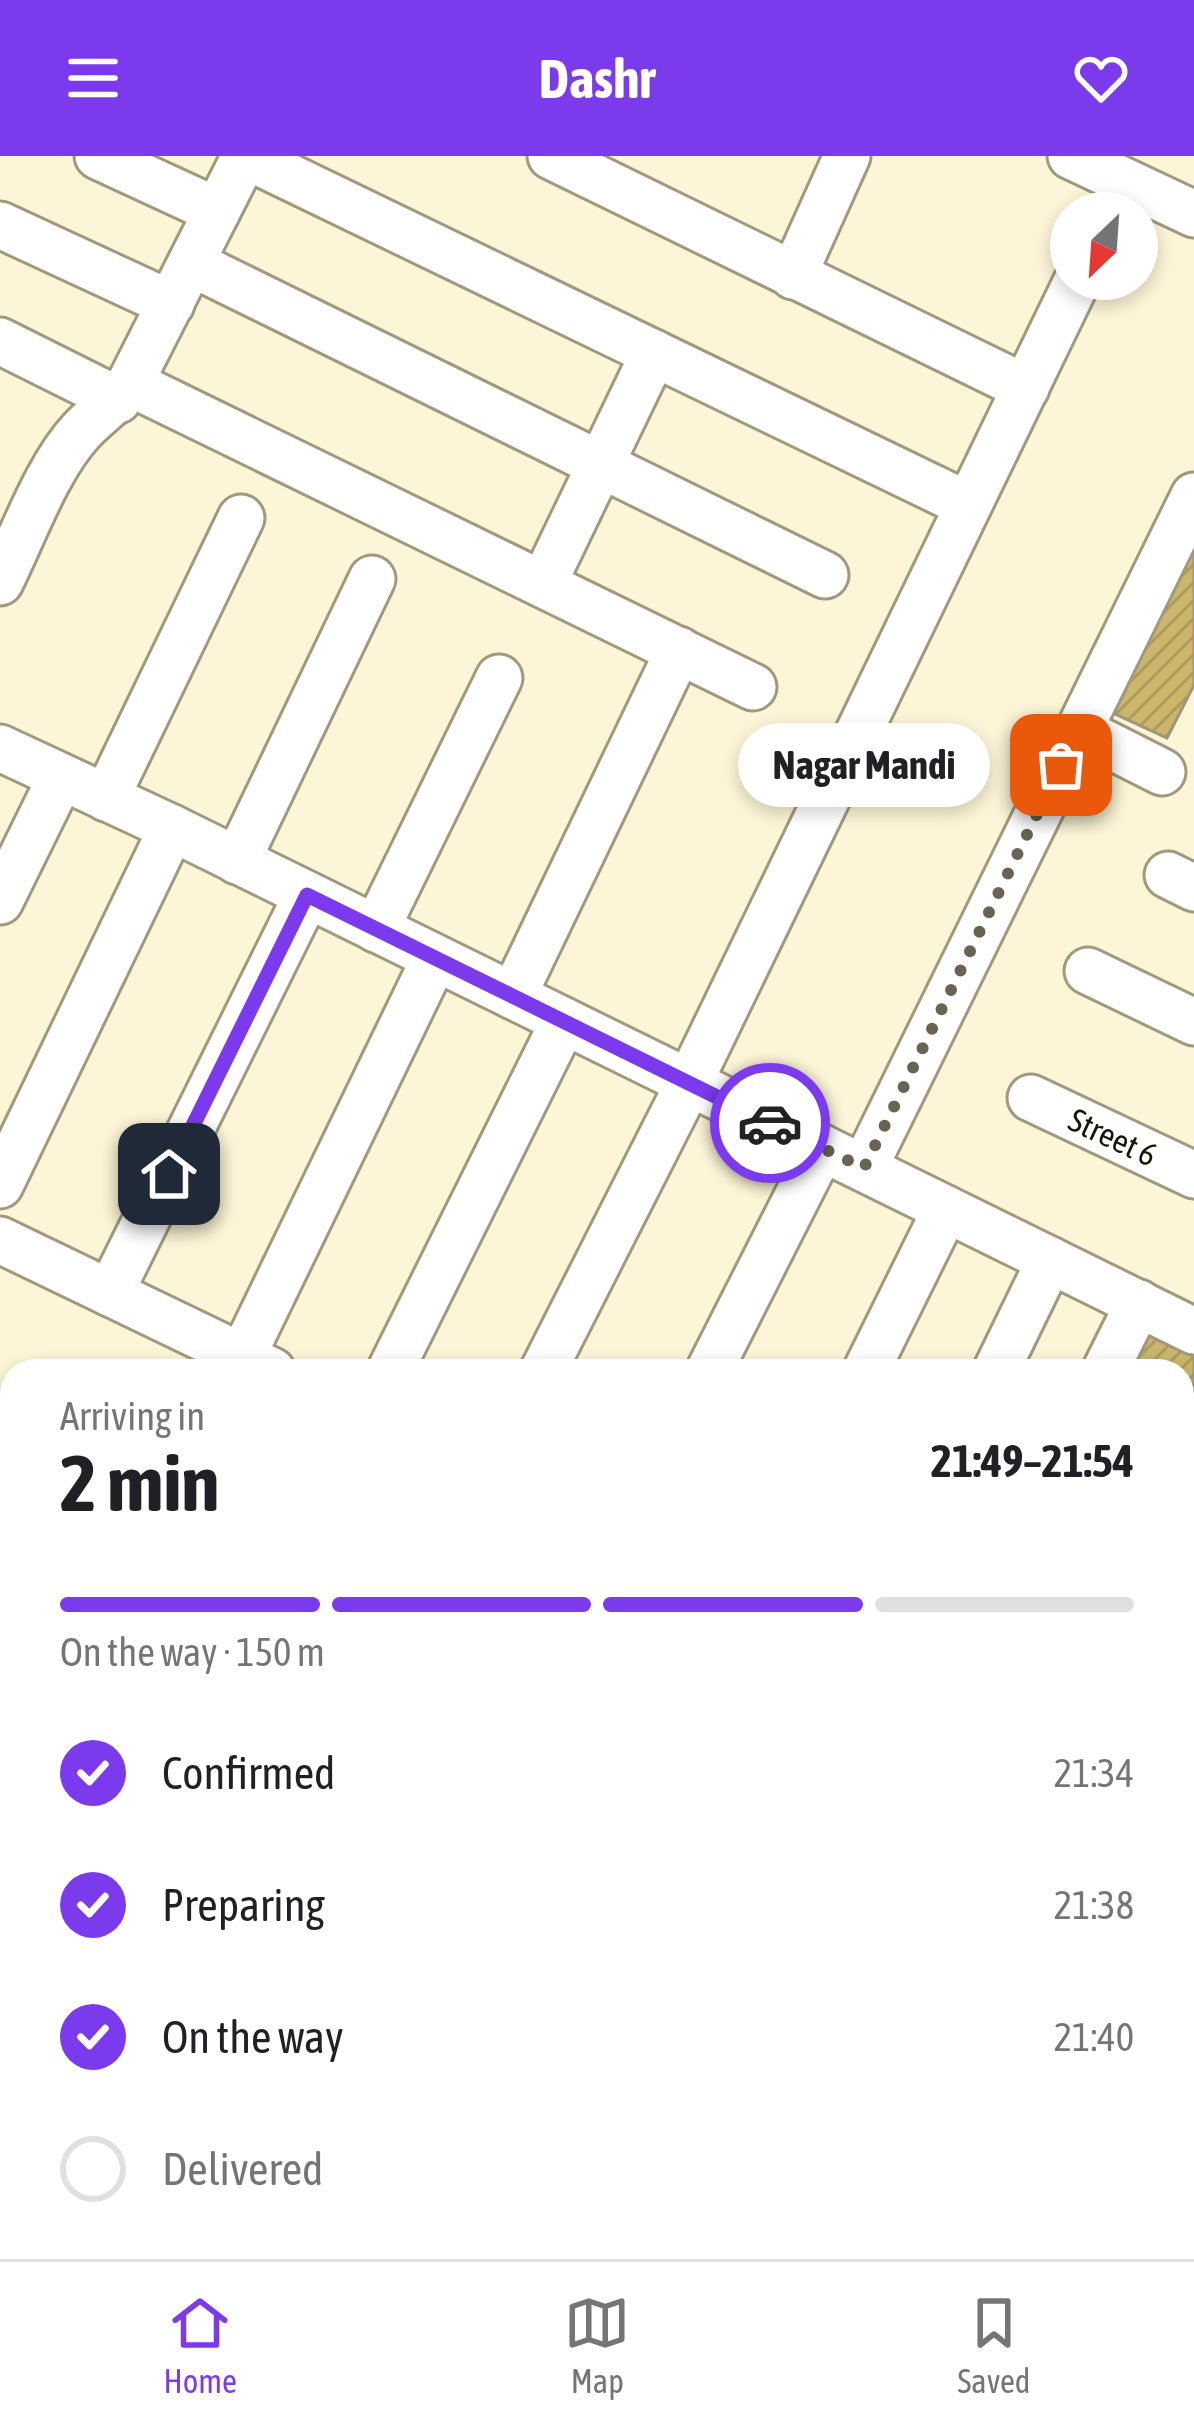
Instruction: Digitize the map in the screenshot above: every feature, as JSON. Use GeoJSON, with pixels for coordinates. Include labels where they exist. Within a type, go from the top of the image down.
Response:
{"type":"FeatureCollection","features":[{"type":"Feature","properties":{"kind":"street"},"geometry":{"type":"LineString","coordinates":[[98,156],[218,211]]}},
{"type":"Feature","properties":{"kind":"street"},"geometry":{"type":"LineString","coordinates":[[1,578],[59,462],[82,429],[124,392],[245,156],[968,505]]}},
{"type":"Feature","properties":{"kind":"street"},"geometry":{"type":"LineString","coordinates":[[551,156],[1026,388]]}},
{"type":"Feature","properties":{"kind":"street"},"geometry":{"type":"LineString","coordinates":[[793,276],[847,156]]}},
{"type":"Feature","properties":{"kind":"street"},"geometry":{"type":"LineString","coordinates":[[1071,156],[1111,192]]}},
{"type":"Feature","properties":{"kind":"street"},"geometry":{"type":"LineString","coordinates":[[1158,206],[1194,214]]}},
{"type":"Feature","properties":{"kind":"street"},"geometry":{"type":"LineString","coordinates":[[0,225],[172,304]]}},
{"type":"Feature","properties":{"kind":"street"},"geometry":{"type":"LineString","coordinates":[[191,262],[825,575]]}},
{"type":"Feature","properties":{"kind":"street"},"geometry":{"type":"LineString","coordinates":[[549,1359],[689,1083],[1068,300]]}},
{"type":"Feature","properties":{"kind":"street"},"geometry":{"type":"LineString","coordinates":[[0,341],[124,392],[543,584],[753,687]]}},
{"type":"Feature","properties":{"kind":"street"},"geometry":{"type":"LineString","coordinates":[[543,584],[654,353]]}},
{"type":"Feature","properties":{"kind":"street"},"geometry":{"type":"LineString","coordinates":[[864,1168],[1194,496]]}},
{"type":"Feature","properties":{"kind":"street"},"geometry":{"type":"LineString","coordinates":[[106,798],[241,518]]}},
{"type":"Feature","properties":{"kind":"street"},"geometry":{"type":"LineString","coordinates":[[237,861],[372,579]]}},
{"type":"Feature","properties":{"kind":"street"},"geometry":{"type":"LineString","coordinates":[[513,996],[679,650]]}},
{"type":"Feature","properties":{"kind":"street"},"geometry":{"type":"LineString","coordinates":[[376,929],[499,678]]}},
{"type":"Feature","properties":{"kind":"street"},"geometry":{"type":"LineString","coordinates":[[1079,730],[1162,772]]}},
{"type":"Feature","properties":{"kind":"street"},"geometry":{"type":"LineString","coordinates":[[0,748],[1194,1331]]}},
{"type":"Feature","properties":{"kind":"street"},"geometry":{"type":"LineString","coordinates":[[0,901],[61,777]]}},
{"type":"Feature","properties":{"kind":"street"},"geometry":{"type":"LineString","coordinates":[[0,1185],[172,829]]}},
{"type":"Feature","properties":{"kind":"street"},"geometry":{"type":"LineString","coordinates":[[110,1293],[307,895]]}},
{"type":"Feature","properties":{"kind":"street"},"geometry":{"type":"LineString","coordinates":[[259,1359],[435,958]]}},
{"type":"Feature","properties":{"kind":"street"},"geometry":{"type":"LineString","coordinates":[[1088,971],[1194,1022]]}},
{"type":"Feature","properties":{"kind":"street"},"geometry":{"type":"LineString","coordinates":[[396,1359],[564,1021]]}},
{"type":"Feature","properties":{"kind":"street","name":"Street 6"},"geometry":{"type":"LineString","coordinates":[[1031,1098],[1194,1175]]}},
{"type":"Feature","properties":{"kind":"street"},"geometry":{"type":"LineString","coordinates":[[716,1359],[822,1148]]}},
{"type":"Feature","properties":{"kind":"street"},"geometry":{"type":"LineString","coordinates":[[872,1359],[946,1209]]}},
{"type":"Feature","properties":{"kind":"street"},"geometry":{"type":"LineString","coordinates":[[0,1240],[247,1359]]}},
{"type":"Feature","properties":{"kind":"street"},"geometry":{"type":"LineString","coordinates":[[1002,1359],[1050,1260]]}},
{"type":"Feature","properties":{"kind":"street"},"geometry":{"type":"LineString","coordinates":[[1111,1359],[1139,1303]]}},
{"type":"Feature","properties":{"kind":"building"},"geometry":{"type":"Polygon","coordinates":[[[1194,515],[1194,685],[1167,738],[1100,707],[1194,515]]]}},
{"type":"Feature","properties":{"kind":"building"},"geometry":{"type":"Polygon","coordinates":[[[1141,1313],[1194,1340],[1194,1359],[1118,1359],[1141,1313]]]}},
{"type":"Feature","properties":{"kind":"way so far"},"geometry":{"type":"LineString","coordinates":[[770,1123],[864,1168],[1061,765]]}},
{"type":"Feature","properties":{"kind":"place","name":"Nagar Mandi"},"geometry":{"type":"Point","coordinates":[1061,765]}},
{"type":"Feature","properties":{"kind":"route"},"geometry":{"type":"LineString","coordinates":[[169,1174],[307,895],[770,1123]]}}]}
